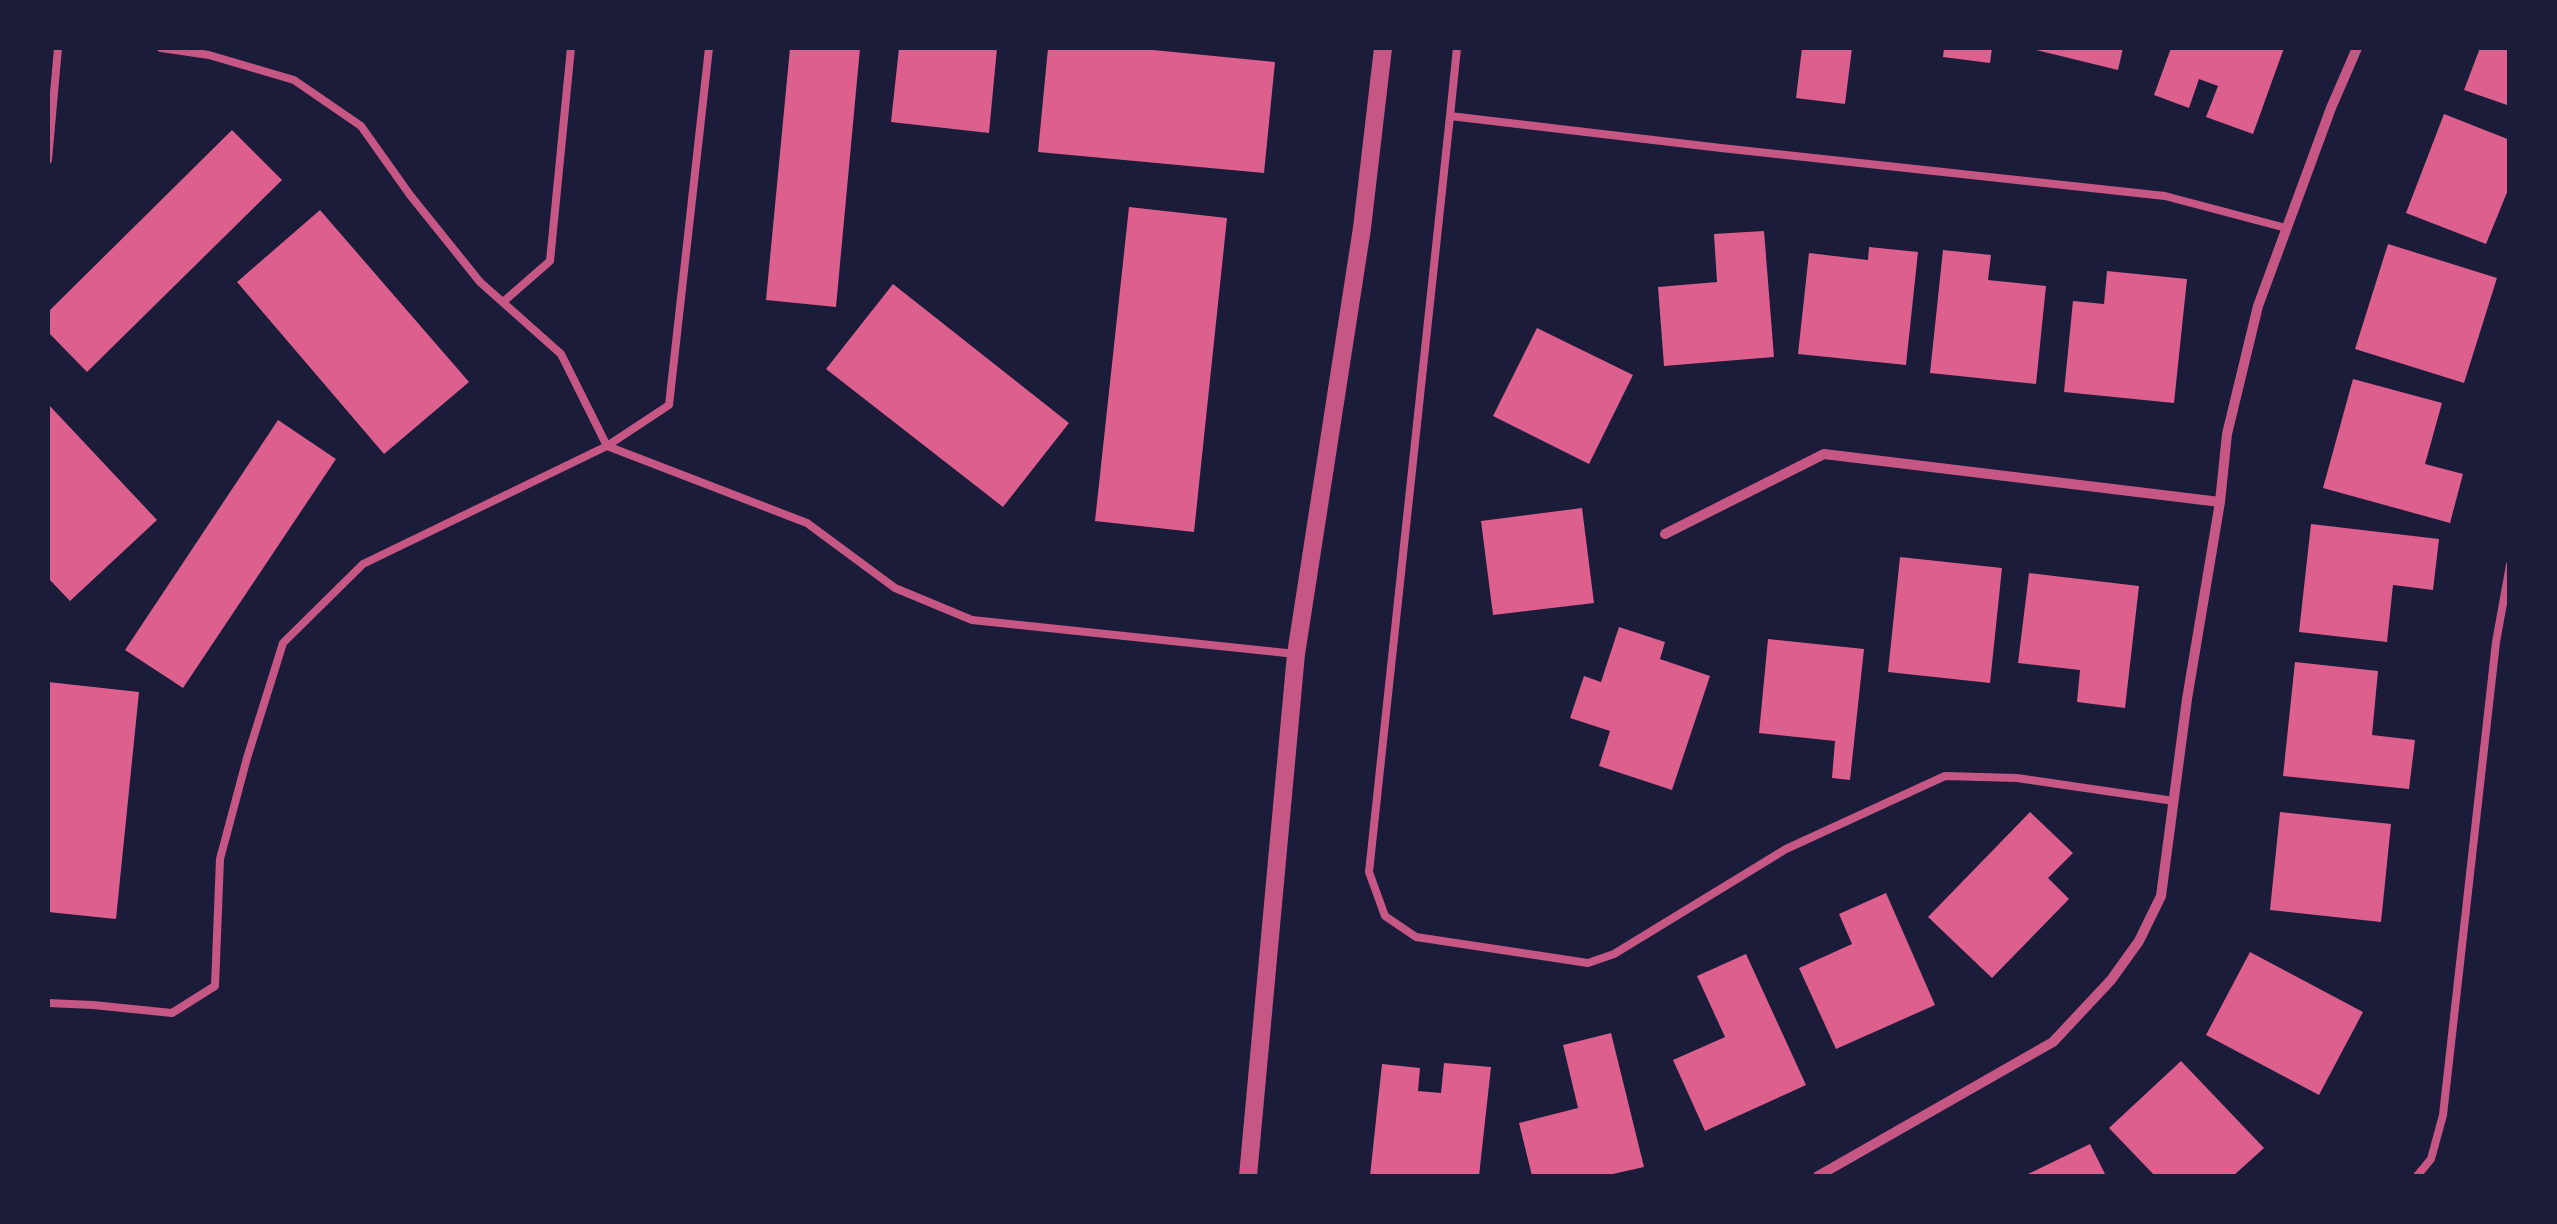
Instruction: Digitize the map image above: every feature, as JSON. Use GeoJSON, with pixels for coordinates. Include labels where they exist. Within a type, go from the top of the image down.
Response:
{"type":"FeatureCollection","features":[{"type":"Feature","properties":{"kind":"street"},"geometry":{"type":"LineString","coordinates":[[1248,1176],[1296,654],[1362,228],[1384,48]]}},
{"type":"Feature","properties":{"kind":"street"},"geometry":{"type":"LineString","coordinates":[[1818,1176],[2053,1042],[2112,980],[2139,941],[2161,896],[2227,434],[2253,324],[2331,108],[2357,48]]}},
{"type":"Feature","properties":{"kind":"street"},"geometry":{"type":"LineString","coordinates":[[1665,534],[1824,454],[2220,502]]}},
{"type":"Feature","properties":{"kind":"lane"},"geometry":{"type":"LineString","coordinates":[[48,160],[58,48]]}},
{"type":"Feature","properties":{"kind":"lane"},"geometry":{"type":"LineString","coordinates":[[162,48],[209,55],[294,80],[361,126],[480,282],[561,354],[607,446],[806,523],[896,588],[972,620],[1296,654]]}},
{"type":"Feature","properties":{"kind":"lane"},"geometry":{"type":"LineString","coordinates":[[502,302],[550,261],[571,48]]}},
{"type":"Feature","properties":{"kind":"lane"},"geometry":{"type":"LineString","coordinates":[[48,1004],[94,1004],[172,1013],[215,986],[220,859],[283,643],[363,564],[607,446],[669,406],[708,48]]}},
{"type":"Feature","properties":{"kind":"lane"},"geometry":{"type":"LineString","coordinates":[[1458,48],[1369,872],[1385,916],[1416,937],[1588,963],[1614,954],[1786,849],[1945,776],[2017,778],[2174,800]]}},
{"type":"Feature","properties":{"kind":"lane"},"geometry":{"type":"LineString","coordinates":[[1450,116],[2166,196],[2286,228]]}},
{"type":"Feature","properties":{"kind":"lane"},"geometry":{"type":"LineString","coordinates":[[2417,1176],[2431,1160],[2443,1114],[2494,660],[2510,565]]}},
{"type":"Feature","properties":{"kind":"building"},"geometry":{"type":"Polygon","coordinates":[[[790,48],[860,48],[836,307],[766,300],[790,48]]]}},
{"type":"Feature","properties":{"kind":"building"},"geometry":{"type":"Polygon","coordinates":[[[899,48],[997,48],[989,133],[891,122],[899,48]]]}},
{"type":"Feature","properties":{"kind":"building"},"geometry":{"type":"Polygon","coordinates":[[[1048,48],[1133,48],[1275,62],[1264,173],[1038,152],[1048,48]]]}},
{"type":"Feature","properties":{"kind":"building"},"geometry":{"type":"Polygon","coordinates":[[[1802,48],[1852,48],[1845,104],[1796,98],[1802,48]]]}},
{"type":"Feature","properties":{"kind":"building"},"geometry":{"type":"Polygon","coordinates":[[[1944,48],[1992,48],[1990,63],[1943,57],[1944,48]]]}},
{"type":"Feature","properties":{"kind":"building"},"geometry":{"type":"Polygon","coordinates":[[[2028,48],[2123,48],[2118,70],[2028,48]]]}},
{"type":"Feature","properties":{"kind":"building"},"geometry":{"type":"Polygon","coordinates":[[[2171,48],[2284,48],[2253,134],[2206,117],[2218,86],[2199,79],[2189,108],[2154,95],[2171,48]]]}},
{"type":"Feature","properties":{"kind":"building"},"geometry":{"type":"Polygon","coordinates":[[[2480,48],[2510,48],[2510,106],[2464,90],[2480,48]]]}},
{"type":"Feature","properties":{"kind":"building"},"geometry":{"type":"Polygon","coordinates":[[[2444,114],[2510,140],[2510,190],[2486,244],[2406,213],[2444,114]]]}},
{"type":"Feature","properties":{"kind":"building"},"geometry":{"type":"Polygon","coordinates":[[[232,130],[282,180],[87,372],[48,332],[48,312],[232,130]]]}},
{"type":"Feature","properties":{"kind":"building"},"geometry":{"type":"Polygon","coordinates":[[[1129,207],[1227,218],[1194,532],[1095,521],[1129,207]]]}},
{"type":"Feature","properties":{"kind":"building"},"geometry":{"type":"Polygon","coordinates":[[[320,210],[469,382],[384,454],[237,282],[320,210]]]}},
{"type":"Feature","properties":{"kind":"building"},"geometry":{"type":"Polygon","coordinates":[[[1764,231],[1774,357],[1664,366],[1658,287],[1717,282],[1714,234],[1764,231]]]}},
{"type":"Feature","properties":{"kind":"building"},"geometry":{"type":"Polygon","coordinates":[[[2388,244],[2497,278],[2464,383],[2355,349],[2388,244]]]}},
{"type":"Feature","properties":{"kind":"building"},"geometry":{"type":"Polygon","coordinates":[[[1869,247],[1918,252],[1906,365],[1798,354],[1809,253],[1868,260],[1869,247]]]}},
{"type":"Feature","properties":{"kind":"building"},"geometry":{"type":"Polygon","coordinates":[[[1943,250],[1991,255],[1988,280],[2046,286],[2036,384],[1930,373],[1943,250]]]}},
{"type":"Feature","properties":{"kind":"building"},"geometry":{"type":"Polygon","coordinates":[[[2107,271],[2187,279],[2174,403],[2064,392],[2073,301],[2104,304],[2107,271]]]}},
{"type":"Feature","properties":{"kind":"building"},"geometry":{"type":"Polygon","coordinates":[[[893,284],[1069,423],[1003,507],[826,369],[893,284]]]}},
{"type":"Feature","properties":{"kind":"building"},"geometry":{"type":"Polygon","coordinates":[[[1537,328],[1633,375],[1589,464],[1493,416],[1537,328]]]}},
{"type":"Feature","properties":{"kind":"building"},"geometry":{"type":"Polygon","coordinates":[[[2353,379],[2442,403],[2425,464],[2463,474],[2450,523],[2323,488],[2353,379]]]}},
{"type":"Feature","properties":{"kind":"building"},"geometry":{"type":"Polygon","coordinates":[[[48,404],[157,520],[70,601],[48,578],[48,404]]]}},
{"type":"Feature","properties":{"kind":"building"},"geometry":{"type":"Polygon","coordinates":[[[278,420],[336,459],[183,688],[125,650],[278,420]]]}},
{"type":"Feature","properties":{"kind":"building"},"geometry":{"type":"Polygon","coordinates":[[[1582,508],[1594,603],[1493,615],[1481,521],[1582,508]]]}},
{"type":"Feature","properties":{"kind":"building"},"geometry":{"type":"Polygon","coordinates":[[[2311,524],[2439,539],[2433,590],[2393,585],[2387,642],[2299,632],[2311,524]]]}},
{"type":"Feature","properties":{"kind":"building"},"geometry":{"type":"Polygon","coordinates":[[[1900,557],[2002,568],[1990,683],[1888,672],[1900,557]]]}},
{"type":"Feature","properties":{"kind":"building"},"geometry":{"type":"Polygon","coordinates":[[[2029,573],[2139,586],[2125,708],[2077,702],[2080,670],[2018,663],[2029,573]]]}},
{"type":"Feature","properties":{"kind":"building"},"geometry":{"type":"Polygon","coordinates":[[[1619,627],[1665,642],[1660,659],[1710,676],[1672,790],[1599,766],[1610,731],[1570,718],[1584,676],[1601,682],[1619,627]]]}},
{"type":"Feature","properties":{"kind":"building"},"geometry":{"type":"Polygon","coordinates":[[[1768,639],[1864,649],[1850,780],[1832,778],[1835,741],[1759,733],[1768,639]]]}},
{"type":"Feature","properties":{"kind":"building"},"geometry":{"type":"Polygon","coordinates":[[[2295,662],[2378,671],[2372,735],[2415,740],[2409,789],[2283,776],[2295,662]]]}},
{"type":"Feature","properties":{"kind":"building"},"geometry":{"type":"Polygon","coordinates":[[[48,682],[139,692],[116,919],[48,912],[48,682]]]}},
{"type":"Feature","properties":{"kind":"building"},"geometry":{"type":"Polygon","coordinates":[[[2030,812],[2073,853],[2048,878],[2069,899],[1992,978],[1928,917],[2030,812]]]}},
{"type":"Feature","properties":{"kind":"building"},"geometry":{"type":"Polygon","coordinates":[[[2280,812],[2391,824],[2381,922],[2270,910],[2280,812]]]}},
{"type":"Feature","properties":{"kind":"building"},"geometry":{"type":"Polygon","coordinates":[[[1886,893],[1935,1005],[1836,1049],[1799,968],[1852,944],[1839,914],[1886,893]]]}},
{"type":"Feature","properties":{"kind":"building"},"geometry":{"type":"Polygon","coordinates":[[[2250,952],[2363,1012],[2319,1095],[2206,1035],[2250,952]]]}},
{"type":"Feature","properties":{"kind":"building"},"geometry":{"type":"Polygon","coordinates":[[[1746,954],[1806,1085],[1705,1131],[1673,1060],[1725,1037],[1697,976],[1746,954]]]}},
{"type":"Feature","properties":{"kind":"building"},"geometry":{"type":"Polygon","coordinates":[[[1611,1033],[1644,1167],[1604,1176],[1532,1176],[1519,1123],[1578,1108],[1563,1045],[1611,1033]]]}},
{"type":"Feature","properties":{"kind":"building"},"geometry":{"type":"Polygon","coordinates":[[[2181,1061],[2264,1148],[2233,1176],[2155,1176],[2109,1128],[2181,1061]]]}},
{"type":"Feature","properties":{"kind":"building"},"geometry":{"type":"Polygon","coordinates":[[[1444,1063],[1491,1067],[1479,1176],[1370,1176],[1382,1064],[1420,1068],[1418,1091],[1441,1093],[1444,1063]]]}},
{"type":"Feature","properties":{"kind":"building"},"geometry":{"type":"Polygon","coordinates":[[[2090,1144],[2106,1176],[2024,1176],[2090,1144]]]}}]}
